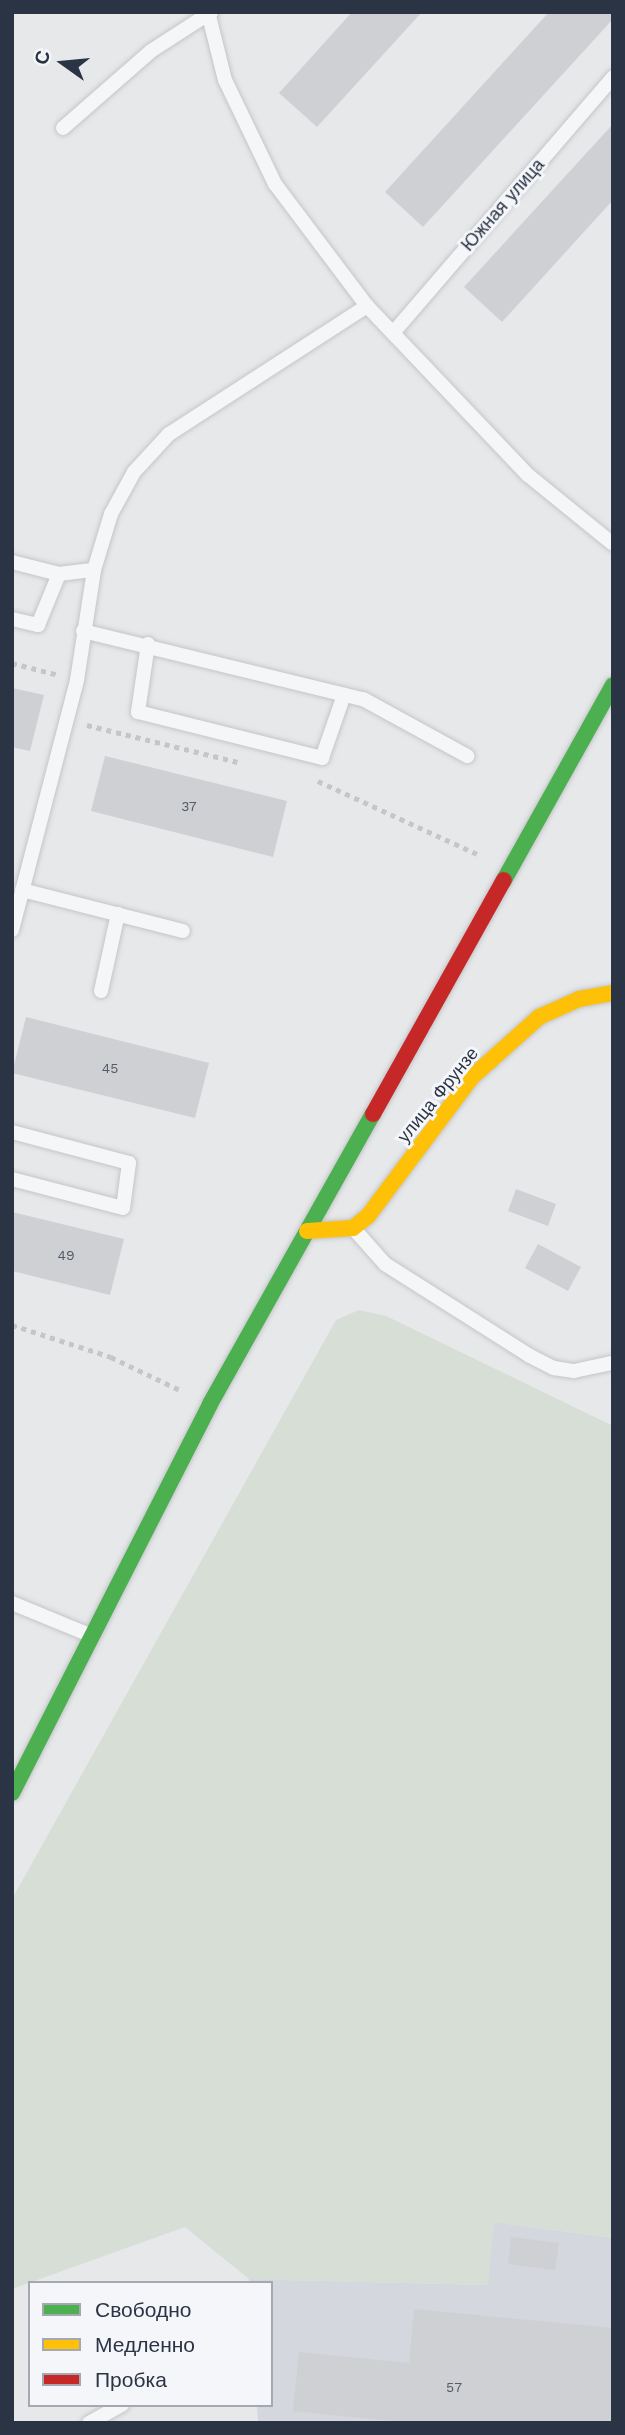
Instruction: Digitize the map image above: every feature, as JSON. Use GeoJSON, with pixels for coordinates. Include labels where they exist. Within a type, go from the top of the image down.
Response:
{"type":"FeatureCollection","features":[{"type":"Feature","properties":{"kind":"main road"},"geometry":{"type":"LineString","coordinates":[[12,1793],[209,1404],[613,685]]}},
{"type":"Feature","properties":{"kind":"main road","name":"улица Фрунзе"},"geometry":{"type":"LineString","coordinates":[[353,1228],[368,1216],[472,1077],[507,1043],[539,1017],[579,999],[613,993]]}},
{"type":"Feature","properties":{"kind":"main road"},"geometry":{"type":"LineString","coordinates":[[307,1231],[353,1228]]}},
{"type":"Feature","properties":{"kind":"lane"},"geometry":{"type":"LineString","coordinates":[[63,128],[151,51],[209,13],[225,80],[275,184],[367,306],[528,475],[613,544]]}},
{"type":"Feature","properties":{"kind":"lane","name":"Южная улица"},"geometry":{"type":"LineString","coordinates":[[393,333],[613,77]]}},
{"type":"Feature","properties":{"kind":"lane"},"geometry":{"type":"LineString","coordinates":[[12,930],[77,680],[94,570],[111,514],[134,472],[169,434],[367,306]]}},
{"type":"Feature","properties":{"kind":"lane"},"geometry":{"type":"LineString","coordinates":[[12,562],[59,574],[94,570]]}},
{"type":"Feature","properties":{"kind":"lane"},"geometry":{"type":"LineString","coordinates":[[12,619],[38,625],[59,574]]}},
{"type":"Feature","properties":{"kind":"lane"},"geometry":{"type":"LineString","coordinates":[[83,631],[148,644],[363,699],[467,756]]}},
{"type":"Feature","properties":{"kind":"lane"},"geometry":{"type":"LineString","coordinates":[[148,644],[138,712],[322,758],[344,695]]}},
{"type":"Feature","properties":{"kind":"lane"},"geometry":{"type":"LineString","coordinates":[[22,890],[183,931]]}},
{"type":"Feature","properties":{"kind":"lane"},"geometry":{"type":"LineString","coordinates":[[101,991],[118,914]]}},
{"type":"Feature","properties":{"kind":"lane"},"geometry":{"type":"LineString","coordinates":[[12,1132],[128,1163],[122,1208],[12,1179]]}},
{"type":"Feature","properties":{"kind":"lane"},"geometry":{"type":"LineString","coordinates":[[353,1228],[385,1264],[530,1356],[554,1368],[574,1371],[613,1363]]}},
{"type":"Feature","properties":{"kind":"lane"},"geometry":{"type":"LineString","coordinates":[[12,1603],[93,1636]]}},
{"type":"Feature","properties":{"kind":"lane"},"geometry":{"type":"LineString","coordinates":[[89,2423],[118,2407]]}},
{"type":"Feature","properties":{"kind":"path"},"geometry":{"type":"LineString","coordinates":[[12,663],[77,680]]}},
{"type":"Feature","properties":{"kind":"path"},"geometry":{"type":"LineString","coordinates":[[65,720],[251,765]]}},
{"type":"Feature","properties":{"kind":"path"},"geometry":{"type":"LineString","coordinates":[[304,778],[331,784],[508,869]]}},
{"type":"Feature","properties":{"kind":"path"},"geometry":{"type":"LineString","coordinates":[[12,1325],[111,1357],[209,1404]]}},
{"type":"Feature","properties":{"kind":"shaded area"},"geometry":{"type":"Polygon","coordinates":[[[359,1310],[386,1316],[613,1426],[613,2238],[494,2222],[488,2285],[249,2279],[185,2227],[28,2281],[12,2289],[12,1899],[336,1320],[359,1310]]]}},
{"type":"Feature","properties":{"kind":"shaded area"},"geometry":{"type":"Polygon","coordinates":[[[494,2222],[613,2238],[613,2423],[258,2423],[257,2407],[273,2407],[273,2281],[249,2279],[487,2285],[494,2222]]]}},
{"type":"Feature","properties":{"kind":"building"},"geometry":{"type":"Polygon","coordinates":[[[352,12],[422,12],[317,127],[279,93],[352,12]]]}},
{"type":"Feature","properties":{"kind":"building"},"geometry":{"type":"Polygon","coordinates":[[[549,12],[613,12],[613,19],[423,227],[385,192],[549,12]]]}},
{"type":"Feature","properties":{"kind":"building"},"geometry":{"type":"Polygon","coordinates":[[[613,124],[613,200],[502,322],[464,287],[613,124]]]}},
{"type":"Feature","properties":{"kind":"building"},"geometry":{"type":"Polygon","coordinates":[[[12,688],[44,695],[30,751],[12,747],[12,688]]]}},
{"type":"Feature","properties":{"kind":"building"},"geometry":{"type":"Polygon","coordinates":[[[105,756],[287,801],[273,857],[91,811],[105,756]]]}},
{"type":"Feature","properties":{"kind":"building"},"geometry":{"type":"Polygon","coordinates":[[[26,1017],[209,1063],[195,1118],[12,1073],[26,1017]]]}},
{"type":"Feature","properties":{"kind":"building"},"geometry":{"type":"Polygon","coordinates":[[[516,1189],[556,1204],[548,1226],[508,1211],[516,1189]]]}},
{"type":"Feature","properties":{"kind":"building"},"geometry":{"type":"Polygon","coordinates":[[[12,1212],[124,1239],[110,1295],[12,1271],[12,1212]]]}},
{"type":"Feature","properties":{"kind":"building"},"geometry":{"type":"Polygon","coordinates":[[[538,1244],[581,1267],[568,1291],[525,1268],[538,1244]]]}},
{"type":"Feature","properties":{"kind":"building"},"geometry":{"type":"Polygon","coordinates":[[[511,2237],[559,2243],[555,2270],[508,2264],[511,2237]]]}},
{"type":"Feature","properties":{"kind":"building"},"geometry":{"type":"Polygon","coordinates":[[[414,2309],[613,2328],[613,2423],[411,2423],[293,2411],[299,2352],[409,2363],[414,2309]]]}},
{"type":"Feature","properties":{"kind":"traffic: fast"},"geometry":{"type":"LineString","coordinates":[[504,880],[613,685]]}},
{"type":"Feature","properties":{"kind":"traffic: fast"},"geometry":{"type":"LineString","coordinates":[[12,1793],[210,1404],[373,1114]]}},
{"type":"Feature","properties":{"kind":"traffic: slow"},"geometry":{"type":"LineString","coordinates":[[307,1231],[353,1228],[368,1216],[472,1077],[539,1017],[579,999],[613,993]]}},
{"type":"Feature","properties":{"kind":"traffic: jam"},"geometry":{"type":"LineString","coordinates":[[373,1114],[504,880]]}}]}
